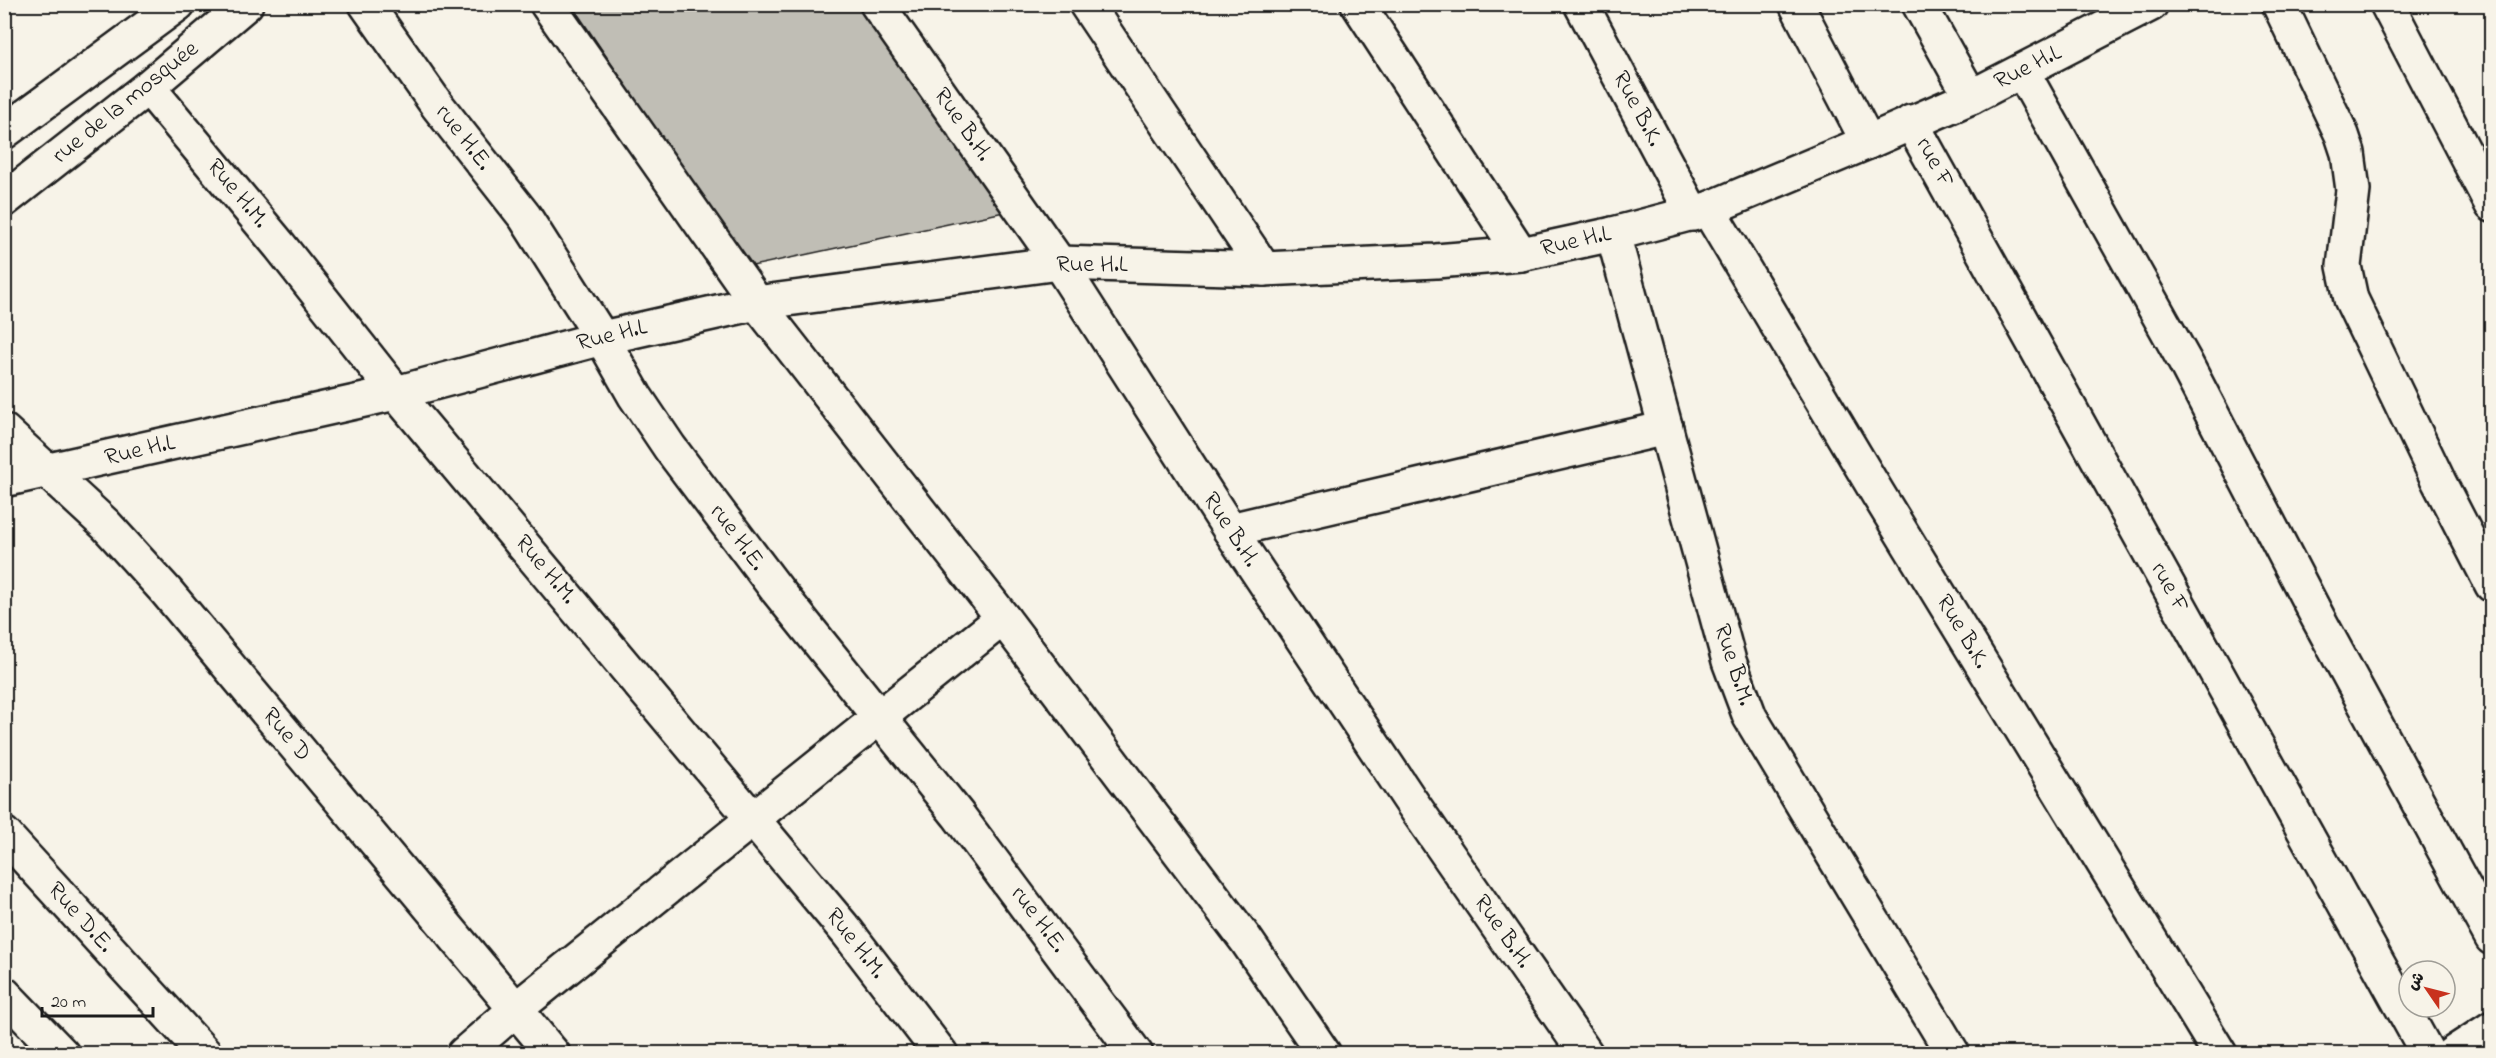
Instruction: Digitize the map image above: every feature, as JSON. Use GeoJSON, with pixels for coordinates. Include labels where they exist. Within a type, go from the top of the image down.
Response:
{"type":"FeatureCollection","features":[{"type":"Feature","properties":{"kind":"street","name":"rue de la mosquée"},"geometry":{"type":"LineString","coordinates":[[4,132],[178,4]]}},
{"type":"Feature","properties":{"kind":"street","name":"rue de la mosquée"},"geometry":{"type":"LineString","coordinates":[[4,200],[148,87],[246,4]]}},
{"type":"Feature","properties":{"kind":"street","name":"rue H.E."},"geometry":{"type":"LineString","coordinates":[[366,4],[437,105],[525,217],[602,338],[634,396],[677,457],[777,590],[965,825],[1136,1053]]}},
{"type":"Feature","properties":{"kind":"street"},"geometry":{"type":"LineString","coordinates":[[547,4],[757,303],[1003,618],[1246,940],[1324,1053]]}},
{"type":"Feature","properties":{"kind":"street","name":"Rue B.H."},"geometry":{"type":"LineString","coordinates":[[877,4],[1059,263],[1230,530],[1410,800],[1586,1053]]}},
{"type":"Feature","properties":{"kind":"street"},"geometry":{"type":"LineString","coordinates":[[1086,4],[1264,269]]}},
{"type":"Feature","properties":{"kind":"street"},"geometry":{"type":"LineString","coordinates":[[1358,4],[1521,254]]}},
{"type":"Feature","properties":{"kind":"street","name":"Rue B.K."},"geometry":{"type":"LineString","coordinates":[[1581,4],[1700,211],[1878,494],[2220,1053]]}},
{"type":"Feature","properties":{"kind":"street"},"geometry":{"type":"LineString","coordinates":[[1796,4],[1868,142]]}},
{"type":"Feature","properties":{"kind":"street"},"geometry":{"type":"LineString","coordinates":[[1919,4],[1971,97]]}},
{"type":"Feature","properties":{"kind":"street","name":"Rue H.L"},"geometry":{"type":"LineString","coordinates":[[4,480],[49,472],[396,393],[602,338],[757,303],[1059,263],[1264,269],[1436,261],[1521,254],[1613,234],[1700,211],[1868,142],[1971,97],[2151,4]]}},
{"type":"Feature","properties":{"kind":"street"},"geometry":{"type":"LineString","coordinates":[[2279,4],[2342,135],[2348,153],[2353,190],[2344,266],[2351,299],[2439,483],[2492,585]]}},
{"type":"Feature","properties":{"kind":"street"},"geometry":{"type":"LineString","coordinates":[[2387,4],[2492,205]]}},
{"type":"Feature","properties":{"kind":"street"},"geometry":{"type":"LineString","coordinates":[[2022,71],[2185,362],[2312,608],[2492,938]]}},
{"type":"Feature","properties":{"kind":"street","name":"Rue H.M."},"geometry":{"type":"LineString","coordinates":[[148,87],[280,246],[396,393],[848,933],[941,1053]]}},
{"type":"Feature","properties":{"kind":"street","name":"rue F"},"geometry":{"type":"LineString","coordinates":[[1911,123],[2428,1053]]}},
{"type":"Feature","properties":{"kind":"street","name":"Rue B.M."},"geometry":{"type":"LineString","coordinates":[[1613,234],[1729,661],[1750,717],[1953,1053]]}},
{"type":"Feature","properties":{"kind":"street"},"geometry":{"type":"LineString","coordinates":[[1230,530],[1666,428]]}},
{"type":"Feature","properties":{"kind":"street","name":"Rue D"},"geometry":{"type":"LineString","coordinates":[[4,431],[106,525],[166,591],[553,1053]]}},
{"type":"Feature","properties":{"kind":"street"},"geometry":{"type":"LineString","coordinates":[[464,1053],[1003,618]]}},
{"type":"Feature","properties":{"kind":"street","name":"Rue D.E."},"geometry":{"type":"LineString","coordinates":[[4,834],[205,1053]]}},
{"type":"Feature","properties":{"kind":"street"},"geometry":{"type":"LineString","coordinates":[[4,994],[62,1053]]}},
{"type":"Feature","properties":{"kind":"street"},"geometry":{"type":"LineString","coordinates":[[2452,1053],[2492,1028]]}},
{"type":"Feature","properties":{"kind":"building"},"geometry":{"type":"Polygon","coordinates":[[[571,4],[863,4],[1004,212],[748,267],[571,4]]]}}]}
